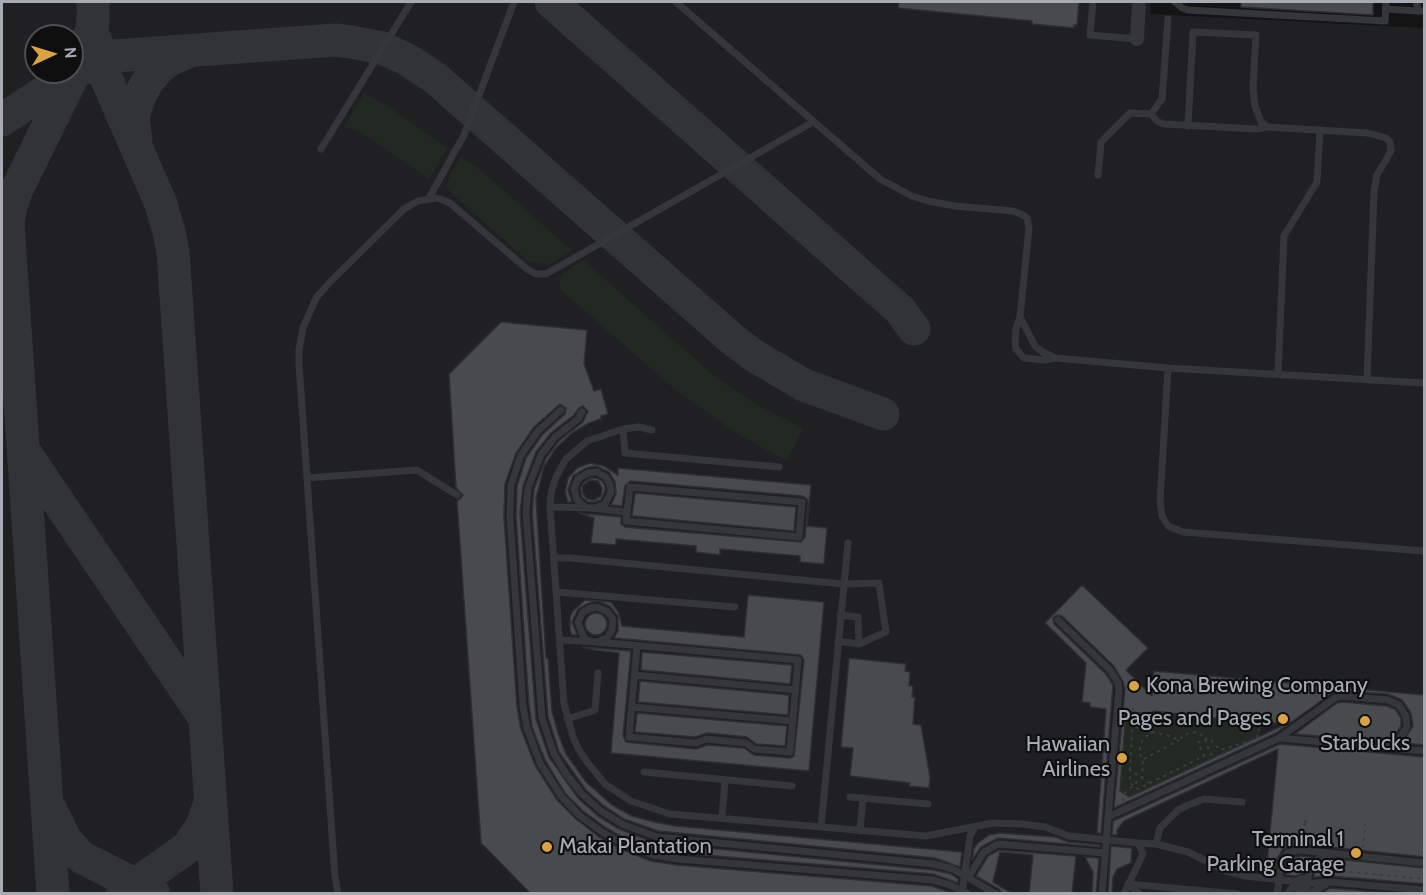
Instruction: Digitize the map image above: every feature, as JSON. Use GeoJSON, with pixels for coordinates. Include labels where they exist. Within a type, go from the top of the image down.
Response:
{"type":"FeatureCollection","features":[{"type":"Feature","properties":{"kind":"street"},"geometry":{"type":"LineString","coordinates":[[1137,39],[1139,2]]}},
{"type":"Feature","properties":{"kind":"lane"},"geometry":{"type":"LineString","coordinates":[[321,149],[411,2]]}},
{"type":"Feature","properties":{"kind":"lane"},"geometry":{"type":"LineString","coordinates":[[429,198],[464,135],[514,2]]}},
{"type":"Feature","properties":{"kind":"lane"},"geometry":{"type":"LineString","coordinates":[[676,2],[868,171],[892,187],[942,205],[1013,212],[1027,218],[1029,228],[1020,317],[1015,342],[1020,355],[1024,358],[1044,360],[1055,358],[1168,368],[1425,383]]}},
{"type":"Feature","properties":{"kind":"lane"},"geometry":{"type":"LineString","coordinates":[[1093,2],[1090,36],[1137,39]]}},
{"type":"Feature","properties":{"kind":"lane"},"geometry":{"type":"LineString","coordinates":[[1175,2],[1188,10],[1385,21],[1386,5],[1421,11]]}},
{"type":"Feature","properties":{"kind":"lane"},"geometry":{"type":"LineString","coordinates":[[1417,2],[1421,11]]}},
{"type":"Feature","properties":{"kind":"lane"},"geometry":{"type":"LineString","coordinates":[[1151,114],[1162,99],[1168,19]]}},
{"type":"Feature","properties":{"kind":"lane"},"geometry":{"type":"LineString","coordinates":[[1188,126],[1193,32],[1256,35],[1253,88],[1258,117],[1267,127]]}},
{"type":"Feature","properties":{"kind":"lane"},"geometry":{"type":"LineString","coordinates":[[1098,175],[1101,142],[1130,113],[1151,114],[1161,123],[1188,126],[1320,130],[1381,135],[1386,138],[1391,147],[1389,156],[1375,182],[1366,380]]}},
{"type":"Feature","properties":{"kind":"lane"},"geometry":{"type":"LineString","coordinates":[[338,894],[334,865],[299,350],[307,317],[323,289],[411,204],[429,198],[443,199],[450,203],[526,270],[536,274],[546,274],[813,122]]}},
{"type":"Feature","properties":{"kind":"lane"},"geometry":{"type":"LineString","coordinates":[[1278,374],[1284,236],[1317,182],[1320,130]]}},
{"type":"Feature","properties":{"kind":"lane"},"geometry":{"type":"LineString","coordinates":[[1020,317],[1035,345],[1055,358]]}},
{"type":"Feature","properties":{"kind":"lane"},"geometry":{"type":"LineString","coordinates":[[1168,368],[1160,501],[1162,516],[1168,526],[1183,532],[1425,551]]}},
{"type":"Feature","properties":{"kind":"lane"},"geometry":{"type":"LineString","coordinates":[[561,410],[538,431],[521,455],[511,486],[510,517],[523,706],[527,728],[540,763],[561,796],[579,815],[612,838],[637,850],[658,856],[933,880],[968,894]]}},
{"type":"Feature","properties":{"kind":"lane"},"geometry":{"type":"LineString","coordinates":[[582,411],[578,419],[555,436],[541,455],[531,477],[526,507],[541,711],[550,742],[567,774],[587,798],[611,817],[634,830],[657,837],[944,865],[996,894]]}},
{"type":"Feature","properties":{"kind":"lane"},"geometry":{"type":"LineString","coordinates":[[652,430],[639,427],[623,429],[587,441],[573,452],[556,477],[551,493],[556,592],[567,719],[573,737],[587,762],[606,784],[618,793],[631,801],[657,811],[860,831],[926,836],[993,823],[1045,827],[1069,836],[1156,844],[1188,852],[1226,871],[1281,881],[1305,889]]}},
{"type":"Feature","properties":{"kind":"lane"},"geometry":{"type":"LineString","coordinates":[[623,429],[625,453],[779,467]]}},
{"type":"Feature","properties":{"kind":"lane"},"geometry":{"type":"LineString","coordinates":[[307,478],[417,470],[457,495]]}},
{"type":"Feature","properties":{"kind":"lane"},"geometry":{"type":"LineString","coordinates":[[550,507],[595,508],[601,506],[608,500],[611,488],[606,477],[593,472],[583,474],[575,483],[577,500],[585,507],[618,511],[627,512]]}},
{"type":"Feature","properties":{"kind":"lane"},"geometry":{"type":"LineString","coordinates":[[630,487],[802,502],[799,537],[626,521],[627,512],[630,487]]}},
{"type":"Feature","properties":{"kind":"lane"},"geometry":{"type":"LineString","coordinates":[[821,827],[848,543]]}},
{"type":"Feature","properties":{"kind":"lane"},"geometry":{"type":"LineString","coordinates":[[554,558],[843,584],[879,584],[886,632],[859,644],[838,641]]}},
{"type":"Feature","properties":{"kind":"lane"},"geometry":{"type":"LineString","coordinates":[[556,592],[735,607]]}},
{"type":"Feature","properties":{"kind":"lane"},"geometry":{"type":"LineString","coordinates":[[560,640],[597,642],[608,638],[613,626],[612,619],[607,611],[597,607],[583,612],[578,622],[580,632],[587,640],[594,642],[638,645],[798,660],[790,752],[754,748],[746,743],[706,739],[696,743],[629,737],[638,645]]}},
{"type":"Feature","properties":{"kind":"lane"},"geometry":{"type":"LineString","coordinates":[[840,615],[858,617],[859,644]]}},
{"type":"Feature","properties":{"kind":"lane"},"geometry":{"type":"LineString","coordinates":[[1058,620],[1115,676],[1119,689],[1102,894]]}},
{"type":"Feature","properties":{"kind":"lane"},"geometry":{"type":"LineString","coordinates":[[567,719],[595,710],[598,673]]}},
{"type":"Feature","properties":{"kind":"lane"},"geometry":{"type":"LineString","coordinates":[[635,675],[796,690]]}},
{"type":"Feature","properties":{"kind":"lane"},"geometry":{"type":"LineString","coordinates":[[1108,817],[1264,746],[1338,696],[1388,700],[1403,710],[1407,727],[1399,739],[1384,747]]}},
{"type":"Feature","properties":{"kind":"lane"},"geometry":{"type":"LineString","coordinates":[[632,707],[793,721]]}},
{"type":"Feature","properties":{"kind":"lane"},"geometry":{"type":"LineString","coordinates":[[1279,738],[1425,751]]}},
{"type":"Feature","properties":{"kind":"lane"},"geometry":{"type":"LineString","coordinates":[[644,772],[792,786]]}},
{"type":"Feature","properties":{"kind":"lane"},"geometry":{"type":"LineString","coordinates":[[722,818],[726,780]]}},
{"type":"Feature","properties":{"kind":"lane"},"geometry":{"type":"LineString","coordinates":[[850,797],[928,804]]}},
{"type":"Feature","properties":{"kind":"lane"},"geometry":{"type":"LineString","coordinates":[[860,831],[863,798]]}},
{"type":"Feature","properties":{"kind":"lane"},"geometry":{"type":"LineString","coordinates":[[1156,844],[1160,828],[1178,810],[1188,805],[1204,799],[1242,802]]}},
{"type":"Feature","properties":{"kind":"lane"},"geometry":{"type":"LineString","coordinates":[[962,894],[970,836],[975,827]]}},
{"type":"Feature","properties":{"kind":"lane"},"geometry":{"type":"LineString","coordinates":[[1124,894],[1143,854],[1138,843]]}},
{"type":"Feature","properties":{"kind":"lane"},"geometry":{"type":"LineString","coordinates":[[968,878],[984,852],[998,844],[1105,852]]}},
{"type":"Feature","properties":{"kind":"lane"},"geometry":{"type":"LineString","coordinates":[[1279,894],[1282,860],[1287,853],[1305,849],[1334,855],[1425,863]]}},
{"type":"Feature","properties":{"kind":"lane"},"geometry":{"type":"LineString","coordinates":[[1324,852],[1363,851]]}},
{"type":"Feature","properties":{"kind":"lane"},"geometry":{"type":"LineString","coordinates":[[1305,889],[1313,864],[1334,855]]}},
{"type":"Feature","properties":{"kind":"lane"},"geometry":{"type":"LineString","coordinates":[[1279,894],[1281,881]]}},
{"type":"Feature","properties":{"kind":"lane"},"geometry":{"type":"LineString","coordinates":[[1287,894],[1293,887],[1305,889],[1330,882],[1425,890]]}},
{"type":"Feature","properties":{"kind":"lane"},"geometry":{"type":"LineString","coordinates":[[1128,884],[1140,894]]}},
{"type":"Feature","properties":{"kind":"lane"},"geometry":{"type":"LineString","coordinates":[[1128,884],[1238,894]]}},
{"type":"Feature","properties":{"kind":"path"},"geometry":{"type":"LineString","coordinates":[[1133,708],[1130,783],[1138,789],[1204,756],[1198,743],[1205,739],[1209,738],[1220,750],[1258,738],[1259,729]]}},
{"type":"Feature","properties":{"kind":"path"},"geometry":{"type":"LineString","coordinates":[[1132,717],[1157,719]]}},
{"type":"Feature","properties":{"kind":"path"},"geometry":{"type":"LineString","coordinates":[[1133,726],[1179,740]]}},
{"type":"Feature","properties":{"kind":"path"},"geometry":{"type":"LineString","coordinates":[[1125,794],[1142,777],[1143,760],[1139,753],[1140,748],[1143,740],[1152,732]]}},
{"type":"Feature","properties":{"kind":"path"},"geometry":{"type":"LineString","coordinates":[[1143,760],[1179,740],[1185,734],[1194,732],[1205,739],[1216,764]]}},
{"type":"Feature","properties":{"kind":"path"},"geometry":{"type":"LineString","coordinates":[[1130,770],[1150,783]]}},
{"type":"Feature","properties":{"kind":"path"},"geometry":{"type":"LineString","coordinates":[[1363,851],[1365,824]]}},
{"type":"Feature","properties":{"kind":"path"},"geometry":{"type":"LineString","coordinates":[[1305,843],[1306,831]]}},
{"type":"Feature","properties":{"kind":"path"},"geometry":{"type":"LineString","coordinates":[[1294,867],[1306,868]]}},
{"type":"Feature","properties":{"kind":"path"},"geometry":{"type":"LineString","coordinates":[[1318,869],[1425,879]]}},
{"type":"Feature","properties":{"kind":"shaded area"},"geometry":{"type":"Polygon","coordinates":[[[2,2],[1151,2],[1150,14],[1424,28],[1424,893],[2,894],[2,2]]]}},
{"type":"Feature","properties":{"kind":"shaded area"},"geometry":{"type":"Polygon","coordinates":[[[364,93],[389,107],[447,148],[429,179],[359,131],[344,127],[364,93]]]}},
{"type":"Feature","properties":{"kind":"shaded area"},"geometry":{"type":"Polygon","coordinates":[[[460,157],[477,167],[572,251],[548,265],[528,261],[449,191],[447,185],[449,178],[460,157]]]}},
{"type":"Feature","properties":{"kind":"shaded area"},"geometry":{"type":"Polygon","coordinates":[[[583,260],[715,377],[759,406],[803,428],[787,461],[741,436],[677,391],[561,290],[559,285],[562,275],[583,260]]]}},
{"type":"Feature","properties":{"kind":"shaded area"},"geometry":{"type":"Polygon","coordinates":[[[1153,711],[1261,722],[1260,736],[1129,797],[1120,791],[1126,712],[1152,714],[1153,711]]]}},
{"type":"Feature","properties":{"kind":"building"},"geometry":{"type":"Polygon","coordinates":[[[899,2],[1079,2],[1077,25],[1074,25],[1074,28],[1032,24],[1032,21],[898,8],[899,2]]]}},
{"type":"Feature","properties":{"kind":"building"},"geometry":{"type":"Polygon","coordinates":[[[1241,2],[1373,2],[1373,15],[1241,7],[1241,2]]]}},
{"type":"Feature","properties":{"kind":"building"},"geometry":{"type":"Polygon","coordinates":[[[501,322],[587,330],[584,364],[594,391],[601,389],[608,414],[572,433],[556,448],[544,467],[536,498],[546,658],[548,658],[552,711],[566,754],[586,782],[612,805],[632,816],[654,822],[676,826],[962,852],[960,867],[935,858],[658,831],[624,819],[586,790],[559,752],[548,717],[532,513],[534,489],[546,458],[559,441],[583,422],[588,411],[583,406],[551,433],[536,452],[523,486],[520,513],[536,719],[549,757],[578,798],[598,816],[619,829],[656,843],[933,870],[951,874],[958,879],[958,883],[933,874],[653,850],[627,840],[605,827],[583,811],[565,793],[545,760],[532,727],[516,517],[517,486],[526,458],[542,435],[565,414],[566,408],[560,404],[534,427],[516,453],[505,484],[504,517],[517,707],[521,729],[535,765],[557,800],[599,837],[651,861],[932,886],[954,894],[531,894],[481,843],[457,501],[463,495],[456,488],[449,374],[501,322]]]}},
{"type":"Feature","properties":{"kind":"building"},"geometry":{"type":"Polygon","coordinates":[[[590,463],[604,466],[618,475],[618,468],[811,485],[807,526],[827,528],[824,564],[800,562],[800,556],[720,549],[720,555],[696,552],[696,546],[616,539],[616,545],[591,543],[594,518],[579,513],[621,517],[621,524],[625,527],[801,542],[805,537],[808,502],[802,496],[630,481],[625,486],[622,506],[611,505],[616,494],[615,482],[609,472],[596,466],[586,468],[573,476],[568,490],[572,502],[568,502],[565,492],[568,478],[577,468],[590,463]]]}},
{"type":"Feature","properties":{"kind":"building"},"geometry":{"type":"Polygon","coordinates":[[[590,478],[602,481],[605,491],[601,500],[588,502],[582,497],[580,489],[583,483],[590,478]],[[590,480],[583,485],[582,492],[587,499],[594,500],[601,496],[602,488],[598,481],[590,480]]]}},
{"type":"Feature","properties":{"kind":"building"},"geometry":{"type":"Polygon","coordinates":[[[635,493],[796,507],[794,531],[632,516],[635,493]]]}},
{"type":"Feature","properties":{"kind":"building"},"geometry":{"type":"Polygon","coordinates":[[[1082,585],[1148,648],[1126,670],[1152,696],[1154,671],[1425,695],[1425,745],[1402,743],[1413,726],[1411,713],[1402,700],[1388,694],[1340,691],[1332,693],[1276,733],[1114,808],[1125,689],[1123,682],[1114,666],[1062,616],[1057,615],[1053,618],[1054,624],[1106,674],[1113,685],[1101,834],[1097,833],[1106,709],[1090,707],[1090,703],[1082,702],[1086,663],[1045,623],[1082,585]],[[1153,711],[1153,714],[1126,712],[1120,791],[1129,797],[1286,724],[1153,711]]]}},
{"type":"Feature","properties":{"kind":"building"},"geometry":{"type":"Polygon","coordinates":[[[748,595],[824,602],[809,771],[611,753],[619,653],[583,647],[631,651],[623,736],[626,742],[696,749],[707,745],[744,748],[754,755],[790,758],[794,756],[804,660],[801,655],[614,638],[618,631],[618,616],[610,606],[597,601],[578,609],[572,622],[577,635],[572,635],[570,630],[570,617],[573,611],[585,600],[611,602],[619,613],[622,626],[744,637],[748,595]]]}},
{"type":"Feature","properties":{"kind":"building"},"geometry":{"type":"Polygon","coordinates":[[[596,613],[604,616],[607,624],[604,632],[596,635],[588,632],[585,624],[588,616],[596,613]]]}},
{"type":"Feature","properties":{"kind":"building"},"geometry":{"type":"Polygon","coordinates":[[[642,652],[792,665],[790,684],[641,670],[642,652]]]}},
{"type":"Feature","properties":{"kind":"building"},"geometry":{"type":"Polygon","coordinates":[[[849,658],[906,664],[905,671],[910,672],[909,686],[913,686],[912,697],[915,697],[913,724],[921,725],[930,777],[929,788],[909,786],[910,783],[850,776],[853,748],[841,747],[849,658]]]}},
{"type":"Feature","properties":{"kind":"building"},"geometry":{"type":"Polygon","coordinates":[[[640,681],[789,695],[788,715],[638,702],[640,681]]]}},
{"type":"Feature","properties":{"kind":"building"},"geometry":{"type":"Polygon","coordinates":[[[1337,703],[1387,706],[1395,709],[1401,718],[1401,726],[1395,735],[1383,742],[1295,734],[1337,703]]]}},
{"type":"Feature","properties":{"kind":"building"},"geometry":{"type":"Polygon","coordinates":[[[637,713],[787,726],[785,746],[756,744],[747,737],[707,733],[695,737],[635,732],[637,713]]]}},
{"type":"Feature","properties":{"kind":"building"},"geometry":{"type":"Polygon","coordinates":[[[1280,744],[1425,757],[1425,857],[1299,844],[1283,849],[1277,859],[1274,873],[1266,873],[1278,749],[1124,821],[1117,830],[1117,835],[1112,835],[1113,821],[1280,744]]]}},
{"type":"Feature","properties":{"kind":"building"},"geometry":{"type":"Polygon","coordinates":[[[1000,833],[1056,837],[1068,842],[1100,845],[1100,847],[998,838],[981,847],[972,860],[974,848],[978,843],[989,835],[1000,833]]]}},
{"type":"Feature","properties":{"kind":"building"},"geometry":{"type":"Polygon","coordinates":[[[1111,846],[1132,848],[1131,863],[1117,869],[1113,877],[1112,894],[1108,894],[1111,846]]]}},
{"type":"Feature","properties":{"kind":"building"},"geometry":{"type":"Polygon","coordinates":[[[999,850],[1076,856],[1072,894],[1029,894],[1033,855],[1000,852],[993,882],[1013,894],[1002,894],[999,889],[976,876],[988,856],[999,850]]]}},
{"type":"Feature","properties":{"kind":"building"},"geometry":{"type":"Polygon","coordinates":[[[1085,857],[1099,858],[1096,894],[1092,894],[1093,872],[1085,857]]]}},
{"type":"Feature","properties":{"kind":"building"},"geometry":{"type":"Polygon","coordinates":[[[1312,857],[1303,873],[1296,876],[1286,875],[1287,862],[1290,858],[1312,857]]]}},
{"type":"Feature","properties":{"kind":"building"},"geometry":{"type":"Polygon","coordinates":[[[1335,859],[1425,868],[1425,884],[1330,876],[1314,877],[1314,873],[1321,864],[1335,859]]]}},
{"type":"Feature","properties":{"kind":"building"},"geometry":{"type":"Polygon","coordinates":[[[1330,888],[1399,894],[1321,894],[1330,888]]]}},
{"type":"Feature","properties":{"kind":"taxiway"},"geometry":{"type":"LineString","coordinates":[[53,894],[8,223],[17,189],[88,45],[93,23],[93,2]]}},
{"type":"Feature","properties":{"kind":"taxiway"},"geometry":{"type":"LineString","coordinates":[[551,2],[900,310],[914,329]]}},
{"type":"Feature","properties":{"kind":"taxiway"},"geometry":{"type":"LineString","coordinates":[[2,120],[74,72],[114,56],[335,40],[382,48],[406,59],[434,77],[753,355],[804,385],[883,414]]}},
{"type":"Feature","properties":{"kind":"taxiway"},"geometry":{"type":"LineString","coordinates":[[96,41],[104,73],[161,204],[173,252],[217,894]]}},
{"type":"Feature","properties":{"kind":"taxiway"},"geometry":{"type":"LineString","coordinates":[[136,140],[133,118],[138,100],[147,82],[160,67],[171,59],[188,52]]}},
{"type":"Feature","properties":{"kind":"taxiway"},"geometry":{"type":"LineString","coordinates":[[24,451],[204,717]]}},
{"type":"Feature","properties":{"kind":"taxiway"},"geometry":{"type":"LineString","coordinates":[[122,894],[188,847],[202,826],[210,803]]}},
{"type":"Feature","properties":{"kind":"taxiway"},"geometry":{"type":"LineString","coordinates":[[51,810],[65,839],[81,857],[154,894]]}},
{"type":"Feature","properties":{"kind":"place","name":"Kona Brewing Company"},"geometry":{"type":"Point","coordinates":[1134,686]}},
{"type":"Feature","properties":{"kind":"place","name":"Pages and Pages"},"geometry":{"type":"Point","coordinates":[1283,719]}},
{"type":"Feature","properties":{"kind":"place","name":"Starbucks"},"geometry":{"type":"Point","coordinates":[1365,721]}},
{"type":"Feature","properties":{"kind":"place","name":"Hawaiian Airlines"},"geometry":{"type":"Point","coordinates":[1122,758]}},
{"type":"Feature","properties":{"kind":"place","name":"Makai Plantation"},"geometry":{"type":"Point","coordinates":[547,847]}},
{"type":"Feature","properties":{"kind":"place","name":"Terminal 1 Parking Garage"},"geometry":{"type":"Point","coordinates":[1356,853]}}]}
